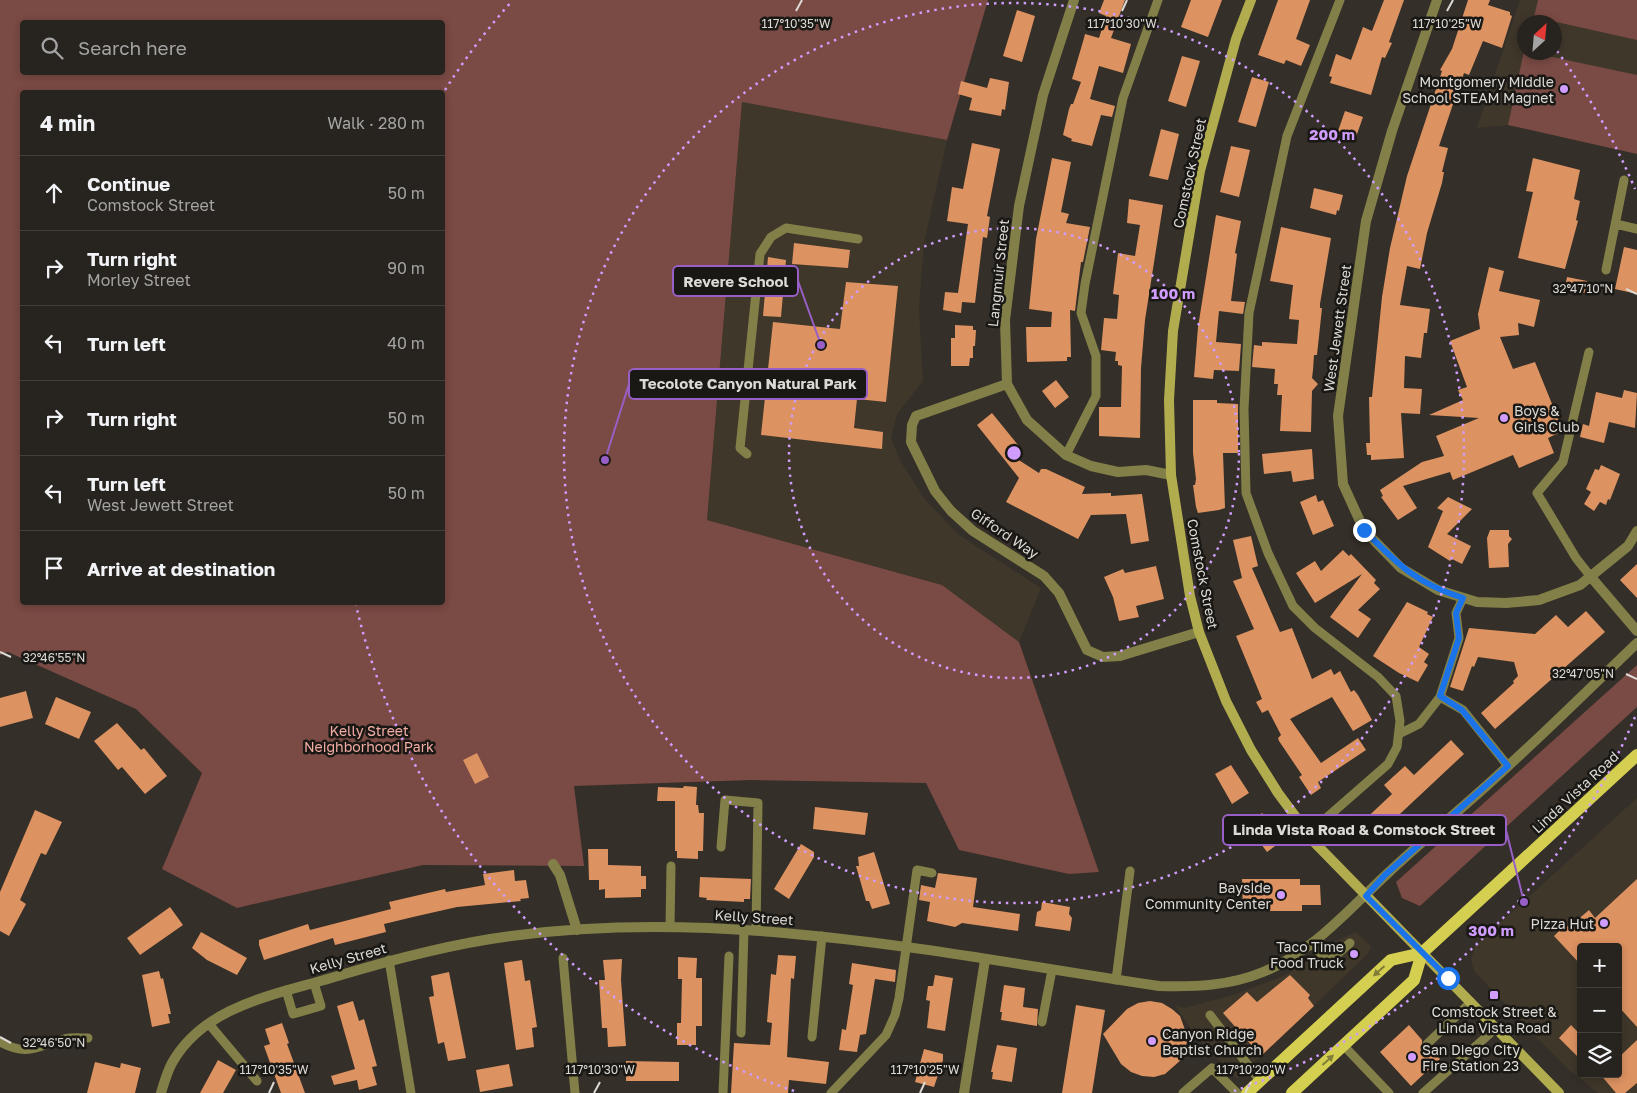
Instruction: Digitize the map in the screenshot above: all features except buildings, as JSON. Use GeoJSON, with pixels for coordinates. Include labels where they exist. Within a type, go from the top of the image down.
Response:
{"type":"FeatureCollection","features":[{"type":"Feature","properties":{"kind":"main road","name":"Linda Vista Road"},"geometry":{"type":"LineString","coordinates":[[1248,1093],[1391,960],[1422,953],[1637,755]]}},
{"type":"Feature","properties":{"kind":"main road"},"geometry":{"type":"LineString","coordinates":[[1292,1093],[1414,980],[1422,953]]}},
{"type":"Feature","properties":{"kind":"street","name":"Langmuir Street"},"geometry":{"type":"LineString","coordinates":[[1074,0],[1042,96],[1019,206],[1005,320],[1007,384],[1027,420],[1066,455],[1091,466],[1118,472],[1146,470],[1171,474]]}},
{"type":"Feature","properties":{"kind":"street","name":"Comstock Street"},"geometry":{"type":"LineString","coordinates":[[1251,0],[1236,40],[1200,171],[1173,330],[1170,400],[1171,474],[1190,596],[1199,632],[1226,701],[1251,750],[1278,794],[1308,834],[1559,1093]]}},
{"type":"Feature","properties":{"kind":"street","name":"West Jewett Street"},"geometry":{"type":"LineString","coordinates":[[1438,0],[1392,131],[1366,221],[1338,416],[1343,484],[1364,530],[1401,568],[1438,590],[1477,602],[1506,603],[1539,600],[1580,585],[1628,546],[1637,532]]}},
{"type":"Feature","properties":{"kind":"street","name":"Gifford Way"},"geometry":{"type":"LineString","coordinates":[[1007,384],[916,416],[912,425],[911,442],[935,491],[951,511],[973,531],[1044,576],[1059,593],[1087,650],[1103,657],[1120,656],[1199,632]]}},
{"type":"Feature","properties":{"kind":"street"},"geometry":{"type":"LineString","coordinates":[[1591,577],[1637,631]]}},
{"type":"Feature","properties":{"kind":"street","name":"Kelly Street"},"geometry":{"type":"LineString","coordinates":[[161,1093],[172,1063],[193,1037],[232,1008],[389,960],[511,936],[577,930],[670,927],[744,929],[822,936],[1159,986],[1200,987],[1228,983],[1264,972],[1312,944],[1366,896],[1385,875],[1508,766],[1637,643]]}},
{"type":"Feature","properties":{"kind":"street"},"geometry":{"type":"LineString","coordinates":[[553,864],[563,882],[577,930]]}},
{"type":"Feature","properties":{"kind":"street"},"geometry":{"type":"LineString","coordinates":[[964,1093],[985,960]]}},
{"type":"Feature","properties":{"kind":"lane"},"geometry":{"type":"LineString","coordinates":[[1066,455],[1096,396],[1096,356],[1081,313],[1085,284],[1123,98],[1158,0]]}},
{"type":"Feature","properties":{"kind":"lane"},"geometry":{"type":"LineString","coordinates":[[1308,834],[1388,764],[1397,747],[1400,721],[1396,696],[1378,677],[1315,628],[1293,606],[1268,553],[1246,493],[1244,409],[1249,314],[1287,136],[1340,0]]}},
{"type":"Feature","properties":{"kind":"lane"},"geometry":{"type":"LineString","coordinates":[[1606,270],[1624,180]]}},
{"type":"Feature","properties":{"kind":"lane"},"geometry":{"type":"LineString","coordinates":[[1616,224],[1637,229]]}},
{"type":"Feature","properties":{"kind":"lane"},"geometry":{"type":"LineString","coordinates":[[747,454],[740,448],[760,254],[772,237],[786,228],[858,239]]}},
{"type":"Feature","properties":{"kind":"lane"},"geometry":{"type":"LineString","coordinates":[[1589,352],[1563,462],[1537,493],[1576,558],[1591,577]]}},
{"type":"Feature","properties":{"kind":"lane"},"geometry":{"type":"LineString","coordinates":[[1399,734],[1419,724],[1440,696],[1459,638],[1456,613],[1463,598]]}},
{"type":"Feature","properties":{"kind":"lane"},"geometry":{"type":"LineString","coordinates":[[1440,696],[1462,710],[1508,766]]}},
{"type":"Feature","properties":{"kind":"lane"},"geometry":{"type":"LineString","coordinates":[[721,847],[725,800],[758,802],[756,930]]}},
{"type":"Feature","properties":{"kind":"lane"},"geometry":{"type":"LineString","coordinates":[[670,927],[671,866]]}},
{"type":"Feature","properties":{"kind":"lane"},"geometry":{"type":"LineString","coordinates":[[831,1093],[886,1035],[895,1015],[899,998],[917,870],[932,873]]}},
{"type":"Feature","properties":{"kind":"lane"},"geometry":{"type":"LineString","coordinates":[[1116,980],[1130,871]]}},
{"type":"Feature","properties":{"kind":"lane"},"geometry":{"type":"LineString","coordinates":[[741,1033],[744,929]]}},
{"type":"Feature","properties":{"kind":"lane"},"geometry":{"type":"LineString","coordinates":[[812,1038],[822,936]]}},
{"type":"Feature","properties":{"kind":"lane"},"geometry":{"type":"LineString","coordinates":[[1312,944],[1328,962],[1350,943]]}},
{"type":"Feature","properties":{"kind":"lane"},"geometry":{"type":"LineString","coordinates":[[723,1093],[729,956]]}},
{"type":"Feature","properties":{"kind":"lane"},"geometry":{"type":"LineString","coordinates":[[563,958],[575,1093]]}},
{"type":"Feature","properties":{"kind":"lane"},"geometry":{"type":"LineString","coordinates":[[389,960],[411,1093]]}},
{"type":"Feature","properties":{"kind":"lane"},"geometry":{"type":"LineString","coordinates":[[1042,1022],[1052,970]]}},
{"type":"Feature","properties":{"kind":"lane"},"geometry":{"type":"LineString","coordinates":[[286,990],[294,1014],[321,1006],[314,982]]}},
{"type":"Feature","properties":{"kind":"lane"},"geometry":{"type":"LineString","coordinates":[[1427,1044],[1471,1002]]}},
{"type":"Feature","properties":{"kind":"lane"},"geometry":{"type":"LineString","coordinates":[[1210,1015],[1260,1081]]}},
{"type":"Feature","properties":{"kind":"lane"},"geometry":{"type":"LineString","coordinates":[[209,1024],[257,1081]]}},
{"type":"Feature","properties":{"kind":"lane"},"geometry":{"type":"LineString","coordinates":[[1423,1093],[1495,1029]]}},
{"type":"Feature","properties":{"kind":"lane"},"geometry":{"type":"LineString","coordinates":[[0,1042],[12,1049],[35,1050],[66,1039],[88,1038]]}},
{"type":"Feature","properties":{"kind":"lane"},"geometry":{"type":"LineString","coordinates":[[1344,1046],[1389,1093]]}},
{"type":"Feature","properties":{"kind":"lane"},"geometry":{"type":"LineString","coordinates":[[1183,1093],[1212,1068],[1237,1093]]}},
{"type":"Feature","properties":{"kind":"shaded area","name":"Montgomery Middle School STEAM Magnet"},"geometry":{"type":"Polygon","coordinates":[[[1520,0],[1637,0],[1637,154],[1508,125],[1477,128],[1520,0]]]}},
{"type":"Feature","properties":{"kind":"shaded area"},"geometry":{"type":"Polygon","coordinates":[[[742,102],[947,140],[924,243],[919,309],[923,381],[897,414],[891,438],[901,462],[924,498],[959,535],[1041,588],[1019,642],[942,585],[707,520],[742,102]]]}},
{"type":"Feature","properties":{"kind":"shaded area"},"geometry":{"type":"Polygon","coordinates":[[[1637,798],[1637,1093],[1598,1093],[1579,1078],[1622,1078],[1622,943],[1577,943],[1577,1076],[1536,1037],[1474,971],[1471,960],[1475,946],[1637,798]]]}},
{"type":"Feature","properties":{"kind":"shaded area"},"geometry":{"type":"Polygon","coordinates":[[[1356,932],[1371,946],[1368,954],[1237,1079],[1195,1035],[1175,1005],[1184,1008],[1233,995],[1286,975],[1329,944],[1356,932]]]}},
{"type":"Feature","properties":{"kind":"green space","name":"Kelly Street Neighborhood Park"},"geometry":{"type":"Polygon","coordinates":[[[0,0],[988,0],[947,140],[742,102],[707,520],[942,585],[1019,642],[1099,872],[1069,874],[959,850],[926,783],[751,780],[574,786],[584,866],[423,865],[237,908],[162,869],[202,773],[136,709],[8,652],[0,655],[0,0]]]}},
{"type":"Feature","properties":{"kind":"green space"},"geometry":{"type":"Polygon","coordinates":[[[1538,0],[1637,0],[1637,40],[1562,23],[1562,15],[1534,15],[1538,0]]]}},
{"type":"Feature","properties":{"kind":"green space"},"geometry":{"type":"Polygon","coordinates":[[[1562,59],[1637,75],[1637,154],[1508,125],[1522,60],[1562,59]]]}},
{"type":"Feature","properties":{"kind":"green space"},"geometry":{"type":"Polygon","coordinates":[[[1637,665],[1637,707],[1420,906],[1402,898],[1396,882],[1637,665]]]}},
{"type":"Feature","properties":{"kind":"place","name":"Montgomery Middle School STEAM Magnet"},"geometry":{"type":"Point","coordinates":[1564,89]}},
{"type":"Feature","properties":{"kind":"place","name":"Revere School"},"geometry":{"type":"Point","coordinates":[821,345]}},
{"type":"Feature","properties":{"kind":"place","name":"Boys & Girls Club"},"geometry":{"type":"Point","coordinates":[1504,418]}},
{"type":"Feature","properties":{"kind":"place","name":"Tecolote Canyon Natural Park"},"geometry":{"type":"Point","coordinates":[605,460]}},
{"type":"Feature","properties":{"kind":"place","name":"Bayside Community Center"},"geometry":{"type":"Point","coordinates":[1281,895]}},
{"type":"Feature","properties":{"kind":"place","name":"Linda Vista Road & Comstock Street"},"geometry":{"type":"Point","coordinates":[1524,902]}},
{"type":"Feature","properties":{"kind":"place","name":"Pizza Hut"},"geometry":{"type":"Point","coordinates":[1604,923]}},
{"type":"Feature","properties":{"kind":"place","name":"Taco Time Food Truck"},"geometry":{"type":"Point","coordinates":[1354,954]}},
{"type":"Feature","properties":{"kind":"place","name":"Comstock Street & Linda Vista Road"},"geometry":{"type":"Point","coordinates":[1494,995]}},
{"type":"Feature","properties":{"kind":"place","name":"Canyon Ridge Baptist Church"},"geometry":{"type":"Point","coordinates":[1152,1041]}},
{"type":"Feature","properties":{"kind":"place","name":"San Diego City Fire Station 23"},"geometry":{"type":"Point","coordinates":[1412,1057]}},
{"type":"Feature","properties":{"kind":"route"},"geometry":{"type":"LineString","coordinates":[[1364,530],[1401,568],[1438,590],[1463,598],[1456,613],[1459,638],[1440,696],[1462,710],[1508,766],[1385,875],[1366,896],[1448,978]]}}]}
